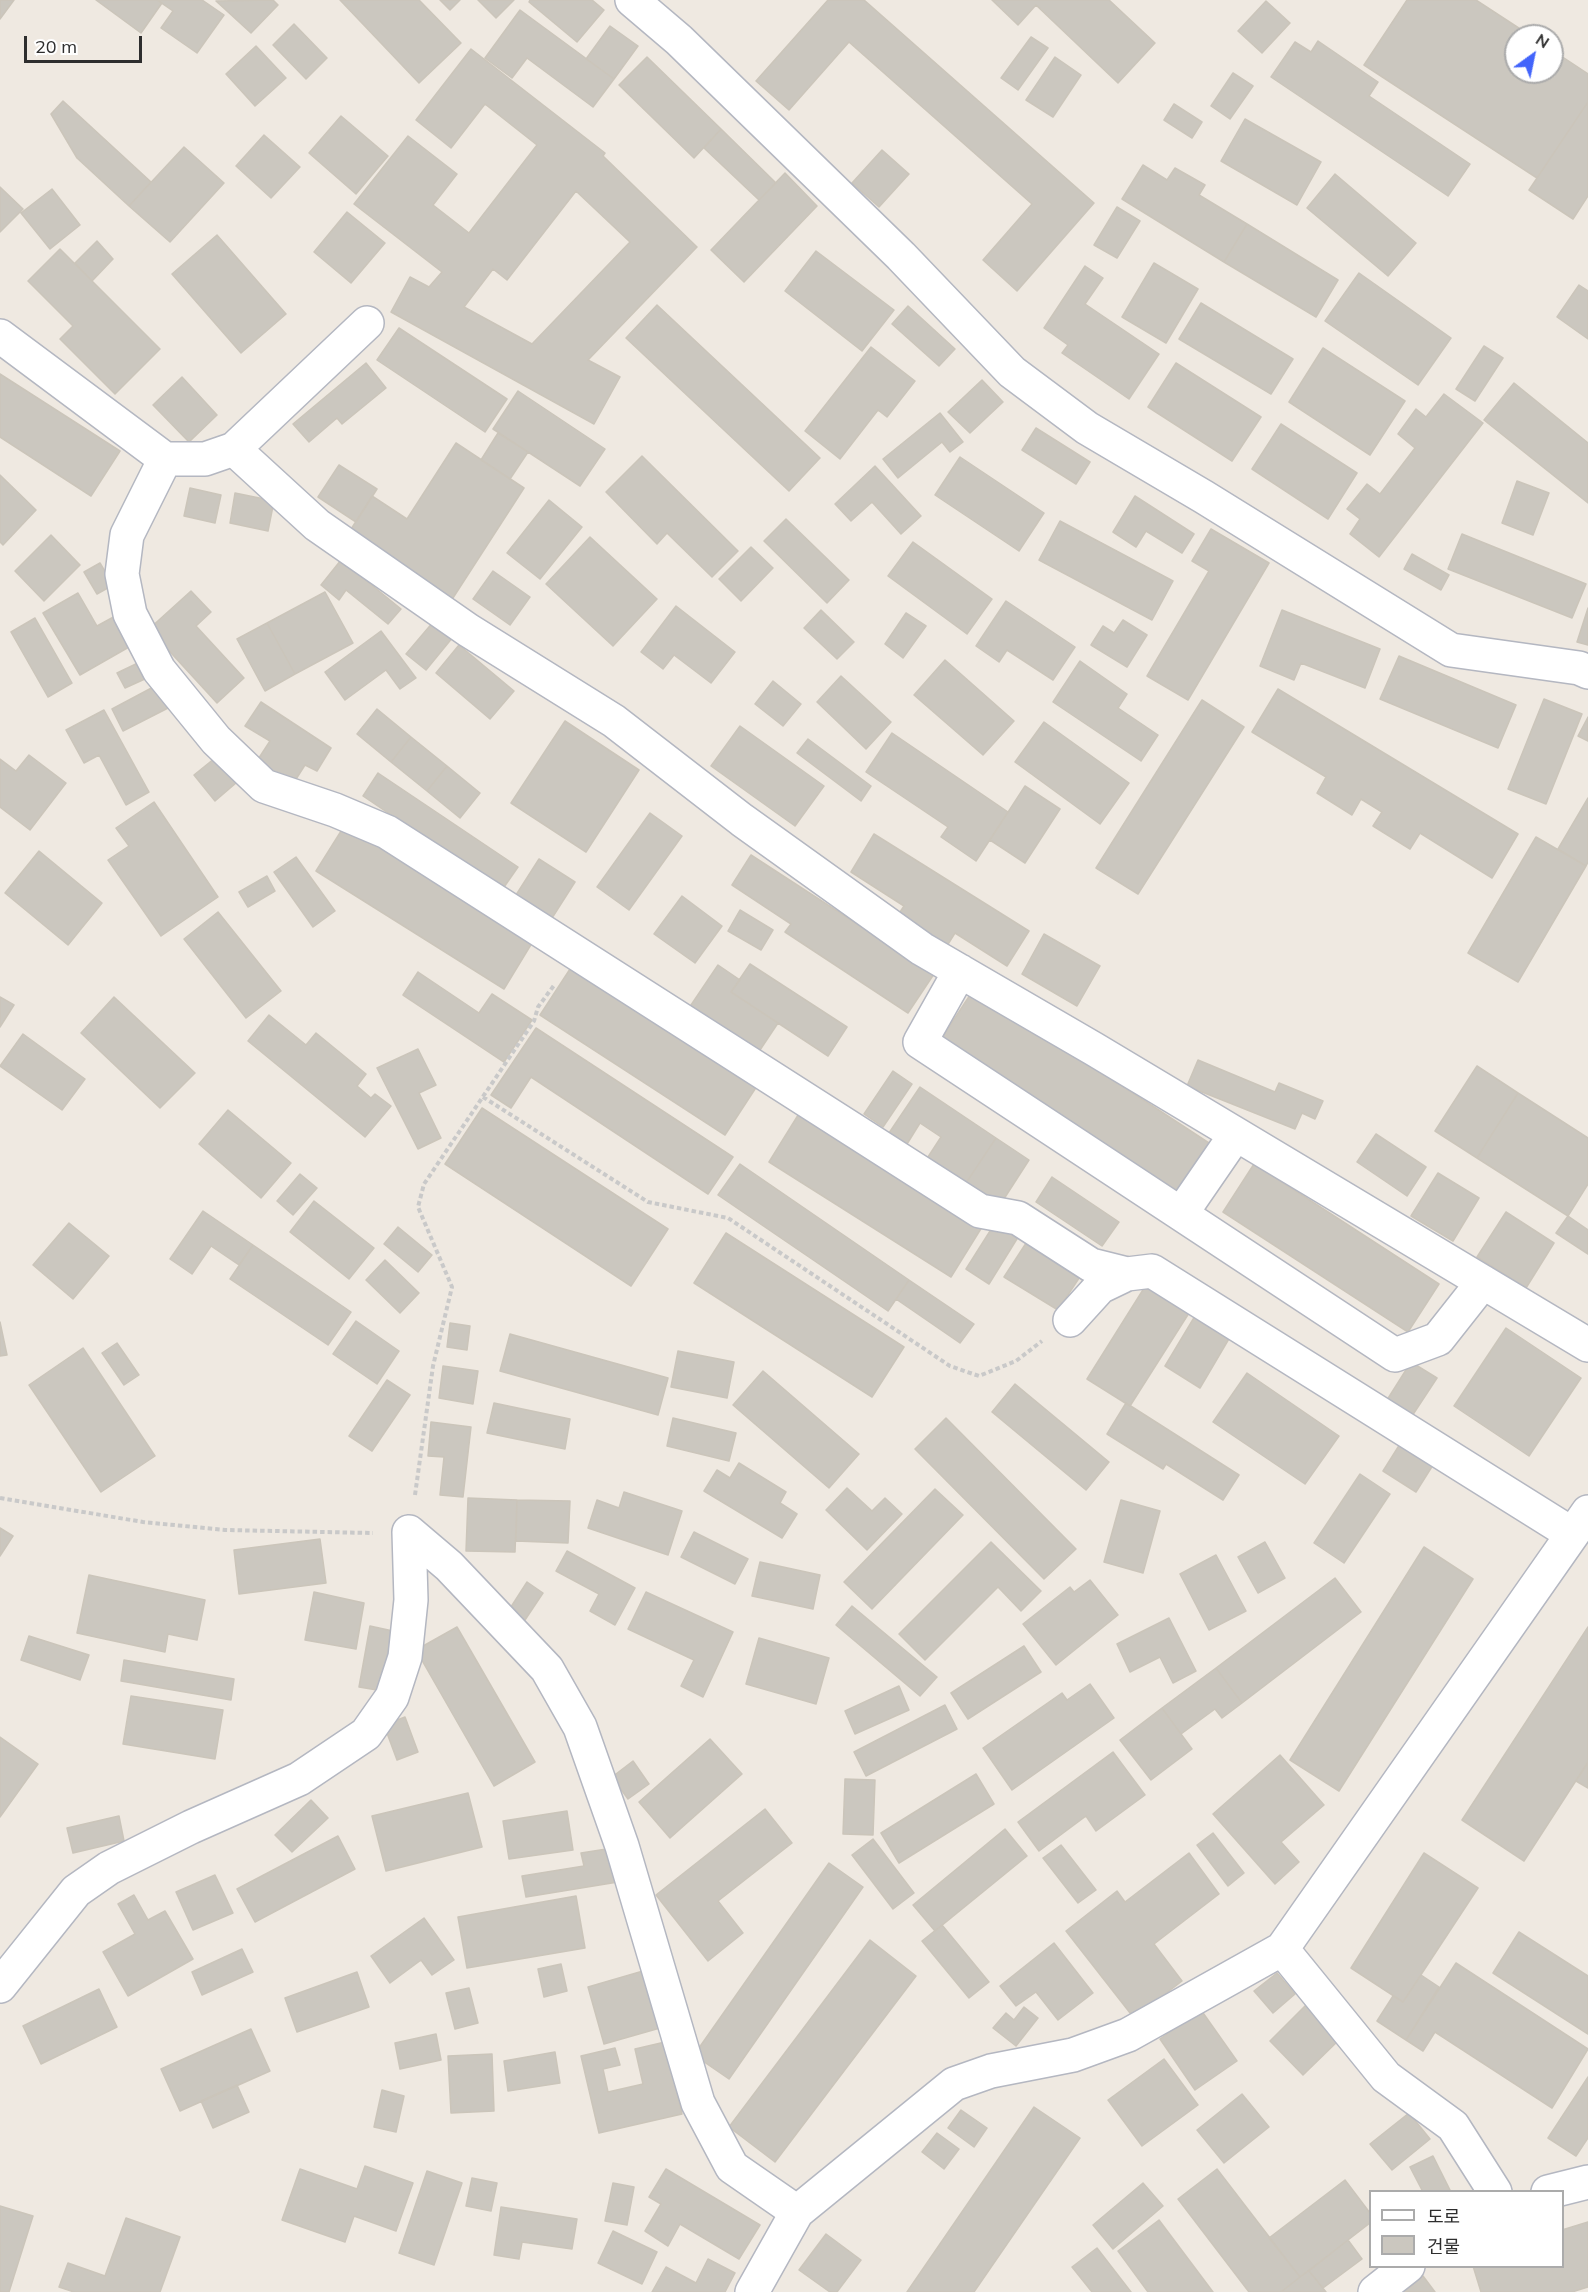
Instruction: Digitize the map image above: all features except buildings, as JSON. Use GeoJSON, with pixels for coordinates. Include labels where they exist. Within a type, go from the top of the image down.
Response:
{"type":"FeatureCollection","features":[{"type":"Feature","properties":{"kind":"street"},"geometry":{"type":"LineString","coordinates":[[632,0],[680,40],[884,239],[1012,372],[1087,428],[1204,497],[1451,650],[1579,668],[1588,672]]}},
{"type":"Feature","properties":{"kind":"street"},"geometry":{"type":"LineString","coordinates":[[0,336],[165,459],[205,459],[234,449],[368,323]]}},
{"type":"Feature","properties":{"kind":"street"},"geometry":{"type":"LineString","coordinates":[[234,449],[317,525],[468,630],[614,721],[742,820],[921,949],[1588,1345]]}},
{"type":"Feature","properties":{"kind":"street"},"geometry":{"type":"LineString","coordinates":[[165,459],[127,535],[122,574],[130,614],[159,670],[216,740],[264,786],[335,810],[387,832],[980,1211],[1018,1218],[1091,1265],[1127,1274]]}},
{"type":"Feature","properties":{"kind":"street"},"geometry":{"type":"LineString","coordinates":[[960,971],[920,1042],[1395,1355],[1438,1339],[1483,1282]]}},
{"type":"Feature","properties":{"kind":"street"},"geometry":{"type":"LineString","coordinates":[[1181,1214],[1236,1134]]}},
{"type":"Feature","properties":{"kind":"street"},"geometry":{"type":"LineString","coordinates":[[752,2292],[797,2212],[954,2084],[991,2071],[1073,2055],[1128,2035],[1281,1949],[1580,1523],[1152,1270],[1127,1274],[1100,1287],[1070,1320]]}},
{"type":"Feature","properties":{"kind":"street"},"geometry":{"type":"LineString","coordinates":[[0,1986],[76,1891],[109,1868],[191,1827],[298,1779],[366,1734],[392,1697],[405,1657],[411,1600],[409,1532]]}},
{"type":"Feature","properties":{"kind":"street"},"geometry":{"type":"LineString","coordinates":[[409,1532],[449,1566],[547,1669],[580,1727],[622,1846],[698,2103],[732,2167],[797,2212]]}},
{"type":"Feature","properties":{"kind":"street"},"geometry":{"type":"LineString","coordinates":[[1281,1949],[1386,2077],[1453,2126],[1494,2190]]}},
{"type":"Feature","properties":{"kind":"street"},"geometry":{"type":"LineString","coordinates":[[1556,2190],[1588,2182]]}},
{"type":"Feature","properties":{"kind":"street"},"geometry":{"type":"LineString","coordinates":[[1375,2292],[1405,2268]]}},
{"type":"Feature","properties":{"kind":"path"},"geometry":{"type":"LineString","coordinates":[[0,1498],[143,1522],[225,1530],[409,1532],[433,1366],[452,1287],[418,1207],[424,1184],[534,1021],[538,1007],[576,954]]}},
{"type":"Feature","properties":{"kind":"path"},"geometry":{"type":"LineString","coordinates":[[483,1097],[648,1202],[728,1218],[950,1366],[979,1376],[1016,1361],[1070,1320]]}}]}
